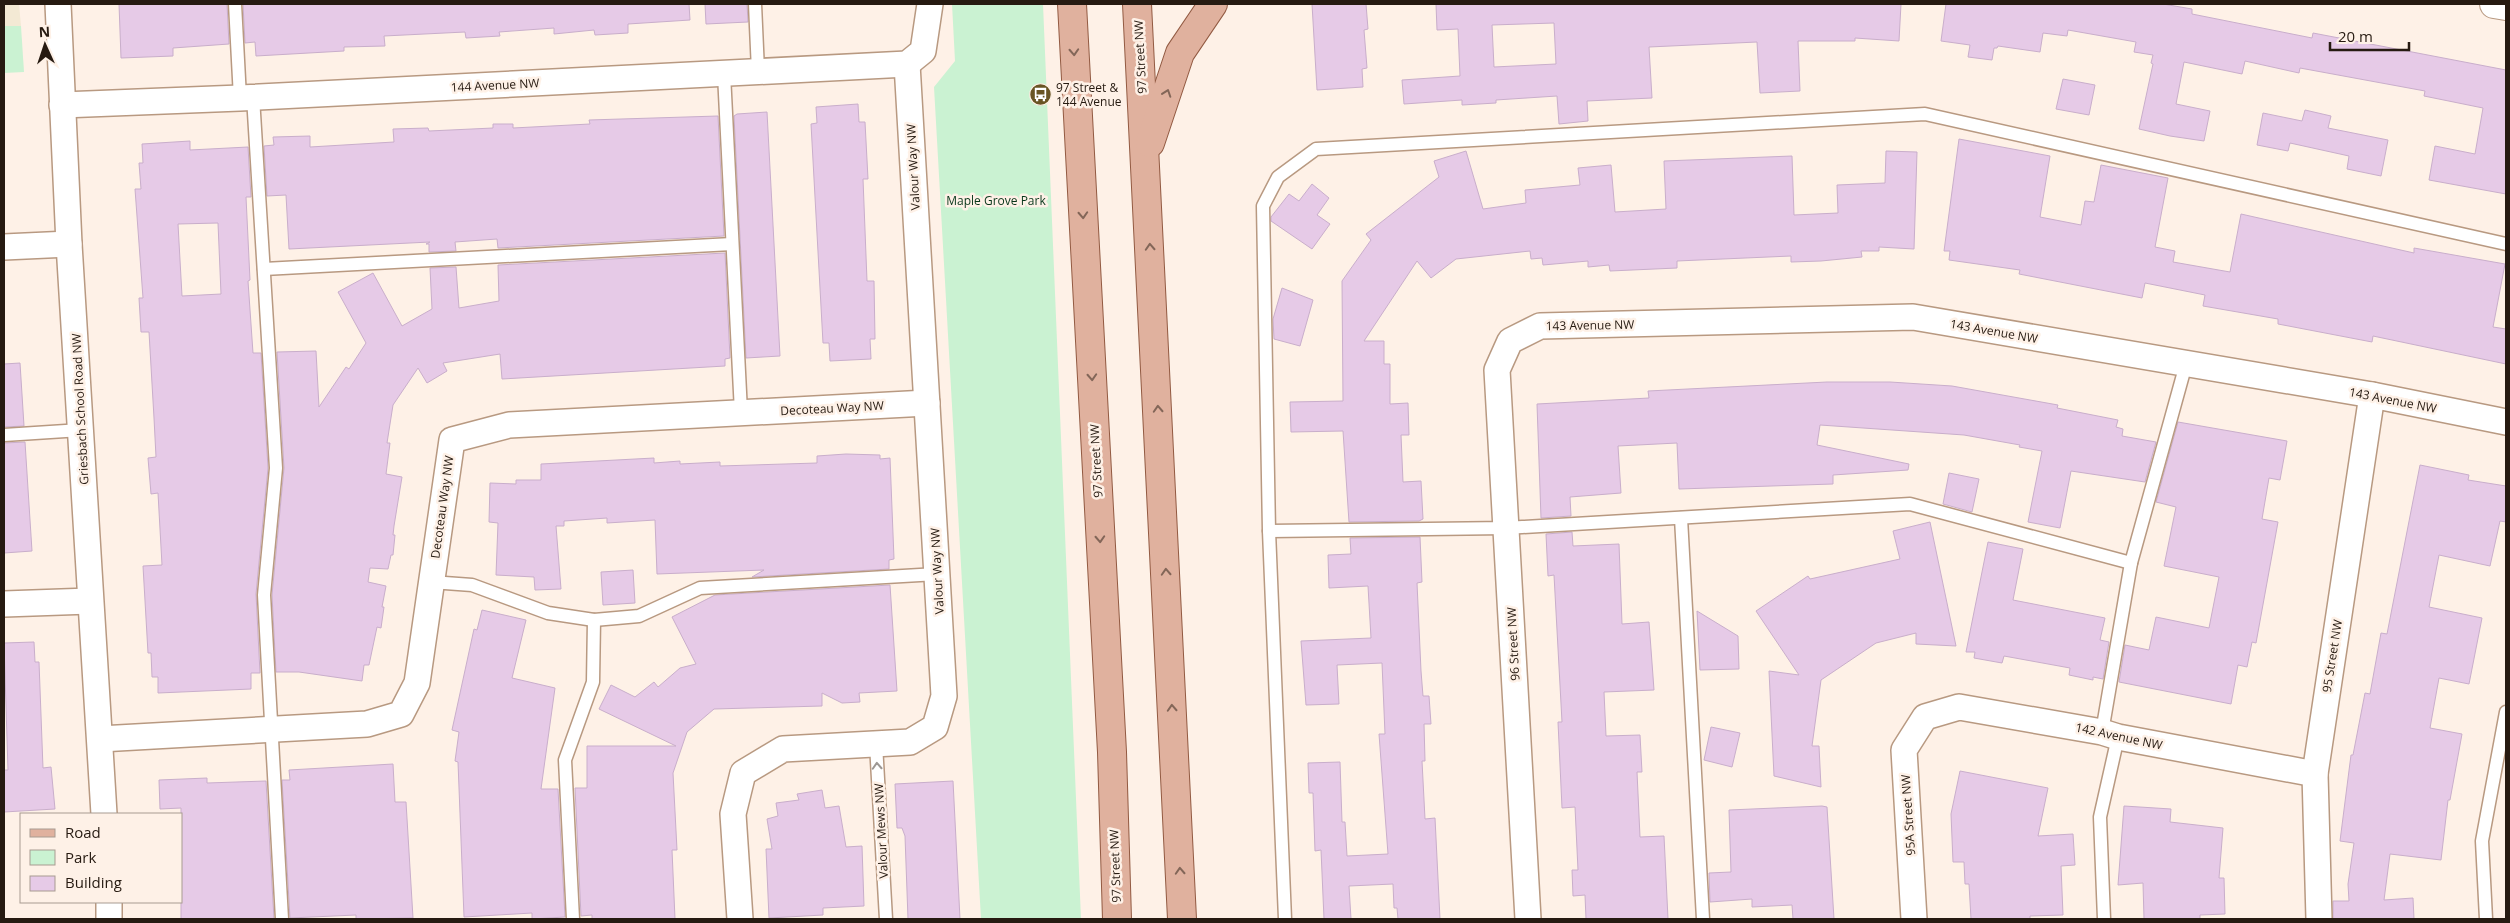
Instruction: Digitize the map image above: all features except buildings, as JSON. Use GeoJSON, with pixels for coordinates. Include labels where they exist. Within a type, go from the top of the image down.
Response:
{"type":"FeatureCollection","features":[{"type":"Feature","properties":{"kind":"main road","name":"97 Street NW"},"geometry":{"type":"LineString","coordinates":[[1072,4],[1112,752],[1117,919]]}},
{"type":"Feature","properties":{"kind":"main road","name":"97 Street NW"},"geometry":{"type":"LineString","coordinates":[[1137,4],[1146,156],[1182,919]]}},
{"type":"Feature","properties":{"kind":"main road"},"geometry":{"type":"LineString","coordinates":[[1146,156],[1180,53],[1213,4]]}},
{"type":"Feature","properties":{"kind":"street","name":"Griesbach School Road NW"},"geometry":{"type":"LineString","coordinates":[[58,4],[69,244],[104,813]]}},
{"type":"Feature","properties":{"kind":"street","name":"Valour Way NW"},"geometry":{"type":"LineString","coordinates":[[740,919],[733,814],[743,773],[783,749],[910,742],[935,727],[944,696],[927,403],[915,57],[930,4]]}},
{"type":"Feature","properties":{"kind":"street"},"geometry":{"type":"LineString","coordinates":[[2494,4],[2506,6]]}},
{"type":"Feature","properties":{"kind":"street","name":"144 Avenue NW"},"geometry":{"type":"LineString","coordinates":[[62,105],[246,98],[724,74],[915,57]]}},
{"type":"Feature","properties":{"kind":"street"},"geometry":{"type":"LineString","coordinates":[[4,247],[69,244]]}},
{"type":"Feature","properties":{"kind":"street","name":"143 Avenue NW"},"geometry":{"type":"LineString","coordinates":[[1497,370],[1510,341],[1540,326],[1913,317],[2372,395],[2506,422]]}},
{"type":"Feature","properties":{"kind":"street","name":"96 Street NW"},"geometry":{"type":"LineString","coordinates":[[1497,370],[1528,919]]}},
{"type":"Feature","properties":{"kind":"street","name":"95 Street NW"},"geometry":{"type":"LineString","coordinates":[[2319,919],[2315,774],[2372,395]]}},
{"type":"Feature","properties":{"kind":"street","name":"Decoteau Way NW"},"geometry":{"type":"LineString","coordinates":[[100,739],[367,724],[401,714],[417,683],[452,440],[509,424],[927,403]]}},
{"type":"Feature","properties":{"kind":"street"},"geometry":{"type":"LineString","coordinates":[[4,604],[90,601]]}},
{"type":"Feature","properties":{"kind":"street","name":"142 Avenue NW"},"geometry":{"type":"LineString","coordinates":[[1924,718],[1959,706],[2315,774]]}},
{"type":"Feature","properties":{"kind":"street","name":"95A Street NW"},"geometry":{"type":"LineString","coordinates":[[1914,919],[1904,750],[1924,718]]}},
{"type":"Feature","properties":{"kind":"street"},"geometry":{"type":"LineString","coordinates":[[108,903],[110,919]]}},
{"type":"Feature","properties":{"kind":"lane"},"geometry":{"type":"LineString","coordinates":[[235,4],[264,269],[276,468],[264,594],[282,919]]}},
{"type":"Feature","properties":{"kind":"lane"},"geometry":{"type":"LineString","coordinates":[[755,4],[758,71]]}},
{"type":"Feature","properties":{"kind":"lane"},"geometry":{"type":"LineString","coordinates":[[724,74],[741,412]]}},
{"type":"Feature","properties":{"kind":"lane"},"geometry":{"type":"LineString","coordinates":[[1285,919],[1269,531],[1263,206],[1278,177],[1316,149],[1925,114],[2506,244]]}},
{"type":"Feature","properties":{"kind":"lane"},"geometry":{"type":"LineString","coordinates":[[264,269],[732,244]]}},
{"type":"Feature","properties":{"kind":"lane"},"geometry":{"type":"LineString","coordinates":[[2104,919],[2100,817],[2131,563],[2186,364]]}},
{"type":"Feature","properties":{"kind":"lane"},"geometry":{"type":"LineString","coordinates":[[4,435],[81,430]]}},
{"type":"Feature","properties":{"kind":"lane"},"geometry":{"type":"LineString","coordinates":[[1269,531],[1506,528],[1910,504],[2131,563]]}},
{"type":"Feature","properties":{"kind":"lane"},"geometry":{"type":"LineString","coordinates":[[1681,518],[1703,919]]}},
{"type":"Feature","properties":{"kind":"lane"},"geometry":{"type":"LineString","coordinates":[[431,582],[472,585],[548,613],[594,620],[639,616],[700,588],[937,574]]}},
{"type":"Feature","properties":{"kind":"lane"},"geometry":{"type":"LineString","coordinates":[[573,919],[565,760],[594,682],[594,620]]}},
{"type":"Feature","properties":{"kind":"lane"},"geometry":{"type":"LineString","coordinates":[[2486,919],[2482,841],[2506,712]]}},
{"type":"Feature","properties":{"kind":"lane","name":"Valour Mews NW"},"geometry":{"type":"LineString","coordinates":[[876,744],[886,919]]}},
{"type":"Feature","properties":{"kind":"shaded area"},"geometry":{"type":"Polygon","coordinates":[[[4,4],[19,4],[21,26],[4,26],[4,4]]]}},
{"type":"Feature","properties":{"kind":"green space","name":"Maple Grove Park"},"geometry":{"type":"Polygon","coordinates":[[[952,4],[1043,4],[1081,919],[981,919],[934,87],[955,61],[952,4]]]}},
{"type":"Feature","properties":{"kind":"green space"},"geometry":{"type":"Polygon","coordinates":[[[4,26],[21,26],[24,72],[4,73],[4,26]]]}},
{"type":"Feature","properties":{"kind":"place","name":"97 Street & 144 Avenue"},"geometry":{"type":"Point","coordinates":[1040,94]}}]}
